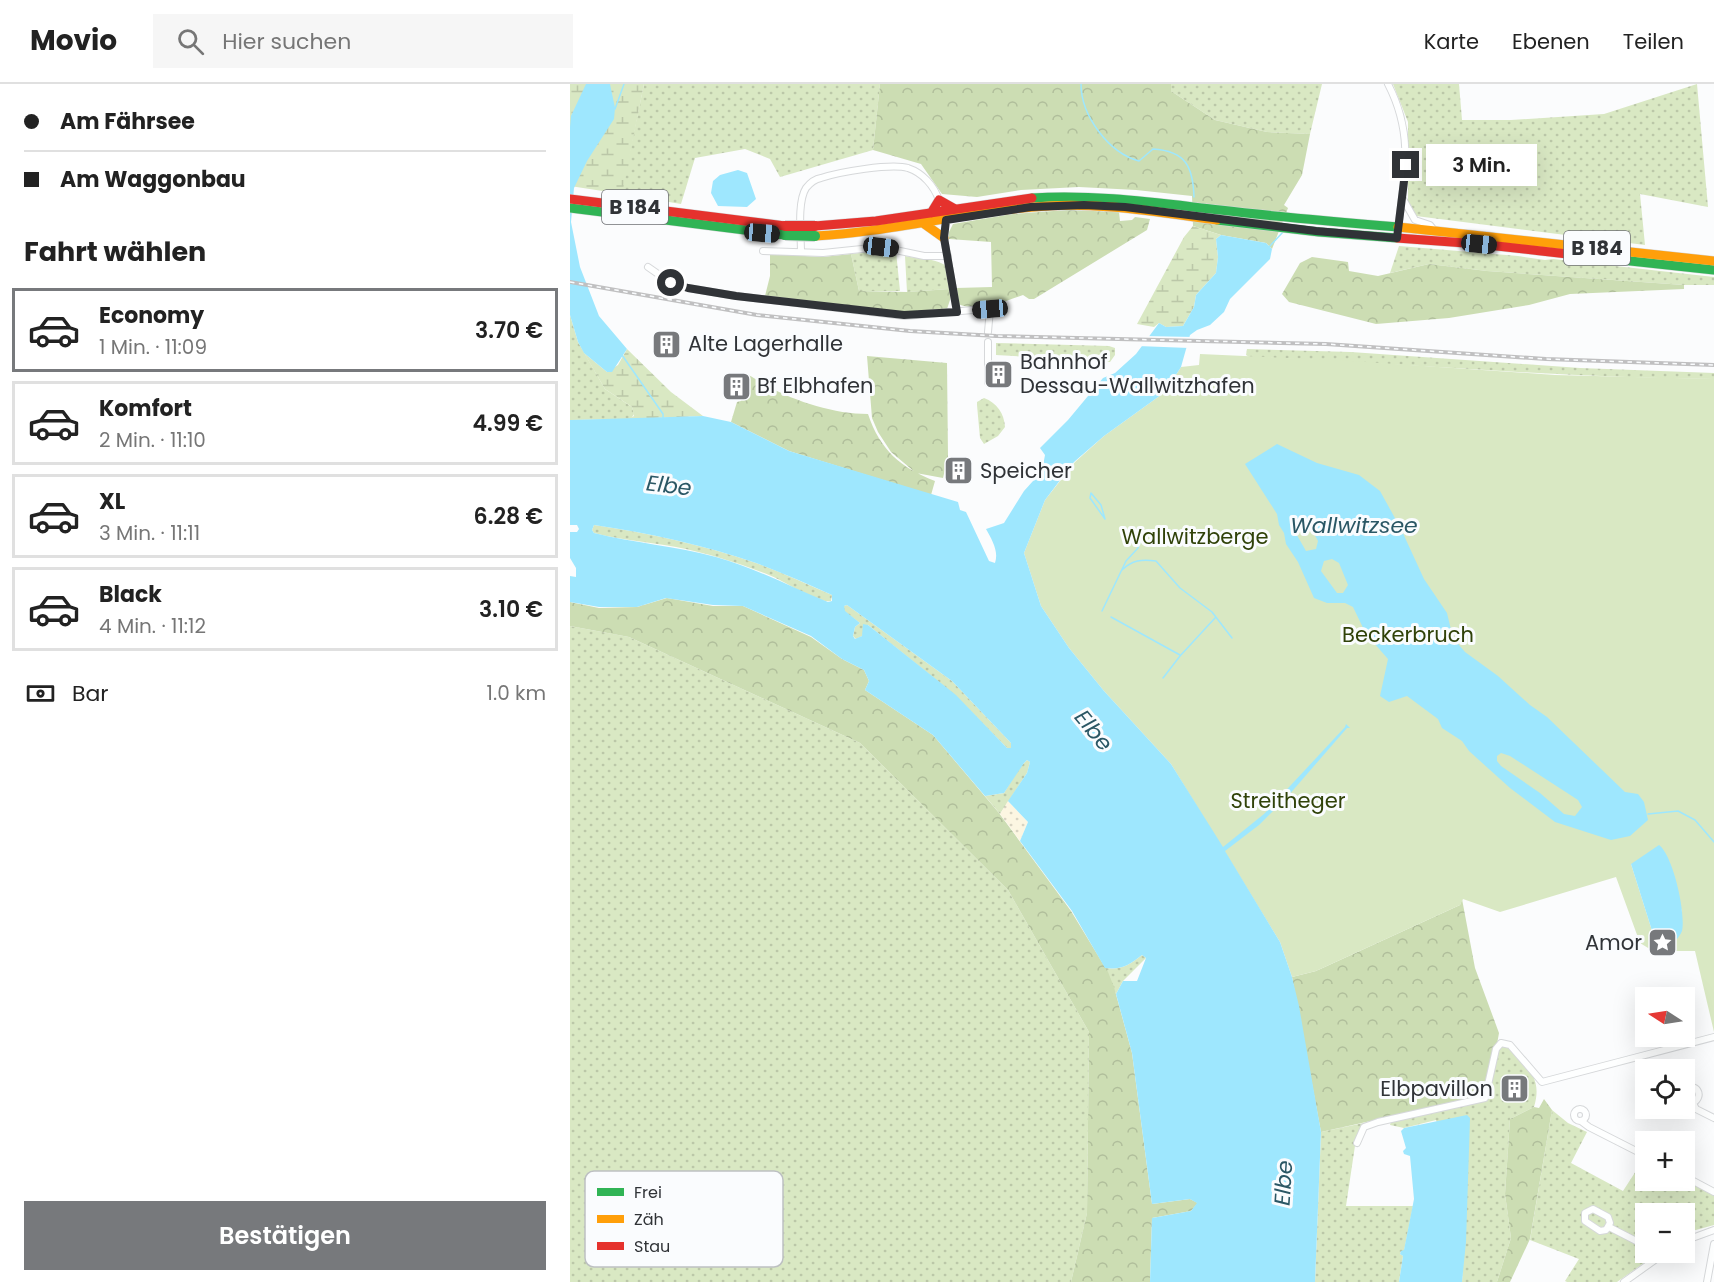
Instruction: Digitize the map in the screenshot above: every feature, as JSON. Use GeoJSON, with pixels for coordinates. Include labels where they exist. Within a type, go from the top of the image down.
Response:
{"type":"FeatureCollection","features":[{"type":"Feature","properties":{"kind":"main road","name":"B 184"},"geometry":{"type":"LineString","coordinates":[[815,231],[1012,200],[1058,196],[1130,199],[1192,212]]}},
{"type":"Feature","properties":{"kind":"main road"},"geometry":{"type":"LineString","coordinates":[[570,199],[586,206]]}},
{"type":"Feature","properties":{"kind":"main road"},"geometry":{"type":"LineString","coordinates":[[930,213],[939,200],[955,209]]}},
{"type":"Feature","properties":{"kind":"main road","name":"B 184"},"geometry":{"type":"LineString","coordinates":[[570,208],[586,206],[785,231],[862,233],[1024,207],[1067,205],[1125,207],[1398,232],[1479,244],[1714,270]]}},
{"type":"Feature","properties":{"kind":"main road"},"geometry":{"type":"LineString","coordinates":[[944,238],[946,220]]}},
{"type":"Feature","properties":{"kind":"main road"},"geometry":{"type":"LineString","coordinates":[[923,223],[944,238]]}},
{"type":"Feature","properties":{"kind":"main road","name":"B 184"},"geometry":{"type":"LineString","coordinates":[[1398,232],[1434,230],[1714,261]]}},
{"type":"Feature","properties":{"kind":"street"},"geometry":{"type":"LineString","coordinates":[[1388,84],[1397,103],[1405,136],[1406,159],[1398,232]]}},
{"type":"Feature","properties":{"kind":"street"},"geometry":{"type":"LineString","coordinates":[[801,252],[802,198],[808,186],[817,179],[889,166],[902,167],[913,170],[927,179],[939,200]]}},
{"type":"Feature","properties":{"kind":"street"},"geometry":{"type":"LineString","coordinates":[[1402,198],[1415,220],[1430,225],[1434,230]]}},
{"type":"Feature","properties":{"kind":"street"},"geometry":{"type":"LineString","coordinates":[[944,238],[957,312]]}},
{"type":"Feature","properties":{"kind":"street"},"geometry":{"type":"LineString","coordinates":[[763,251],[835,252],[881,247],[924,256],[948,256]]}},
{"type":"Feature","properties":{"kind":"street"},"geometry":{"type":"LineString","coordinates":[[648,267],[671,283],[703,291],[904,315],[992,308],[988,332]]}},
{"type":"Feature","properties":{"kind":"street"},"geometry":{"type":"LineString","coordinates":[[988,342],[988,382]]}},
{"type":"Feature","properties":{"kind":"street"},"geometry":{"type":"LineString","coordinates":[[1357,1143],[1364,1127],[1378,1122],[1485,1098],[1496,1049],[1501,1043],[1510,1045],[1542,1082],[1714,1037]]}},
{"type":"Feature","properties":{"kind":"street"},"geometry":{"type":"LineString","coordinates":[[1695,1088],[1698,1091],[1698,1098],[1695,1102]]}},
{"type":"Feature","properties":{"kind":"street"},"geometry":{"type":"LineString","coordinates":[[1695,1106],[1696,1109],[1714,1118]]}},
{"type":"Feature","properties":{"kind":"street"},"geometry":{"type":"LineString","coordinates":[[1581,1121],[1588,1127],[1635,1150]]}},
{"type":"Feature","properties":{"kind":"street"},"geometry":{"type":"LineString","coordinates":[[1695,1182],[1714,1192]]}},
{"type":"Feature","properties":{"kind":"street"},"geometry":{"type":"LineString","coordinates":[[1609,1227],[1635,1240]]}},
{"type":"Feature","properties":{"kind":"street"},"geometry":{"type":"LineString","coordinates":[[1695,1237],[1714,1230]]}},
{"type":"Feature","properties":{"kind":"street"},"geometry":{"type":"LineString","coordinates":[[1707,1282],[1714,1244]]}},
{"type":"Feature","properties":{"kind":"street"},"geometry":{"type":"LineString","coordinates":[[1624,1282],[1645,1263]]}},
{"type":"Feature","properties":{"kind":"green space"},"geometry":{"type":"Polygon","coordinates":[[[570,84],[644,84],[622,194],[570,186],[570,84]]]}},
{"type":"Feature","properties":{"kind":"green space"},"geometry":{"type":"Polygon","coordinates":[[[644,84],[880,84],[873,150],[780,177],[770,159],[745,149],[695,158],[681,204],[621,194],[644,84]]]}},
{"type":"Feature","properties":{"kind":"green space"},"geometry":{"type":"Polygon","coordinates":[[[880,84],[1171,84],[1171,91],[1215,120],[1267,132],[1310,134],[1302,175],[1284,205],[1288,208],[1272,249],[1266,243],[1221,235],[1193,226],[1192,196],[1079,187],[1021,190],[977,197],[942,194],[921,164],[873,150],[880,84]]]}},
{"type":"Feature","properties":{"kind":"green space"},"geometry":{"type":"Polygon","coordinates":[[[1171,84],[1322,84],[1310,134],[1267,132],[1215,120],[1171,91],[1171,84]]]}},
{"type":"Feature","properties":{"kind":"green space"},"geometry":{"type":"Polygon","coordinates":[[[1393,84],[1459,84],[1462,120],[1511,120],[1604,114],[1697,84],[1708,207],[1640,194],[1645,245],[1416,216],[1408,201],[1408,122],[1393,84]]]}},
{"type":"Feature","properties":{"kind":"green space"},"geometry":{"type":"Polygon","coordinates":[[[1067,210],[1119,212],[1120,221],[1132,220],[1135,217],[1150,219],[1147,230],[1034,299],[1023,295],[982,307],[958,304],[956,288],[992,287],[991,242],[949,239],[949,232],[953,224],[1012,214],[1067,210]]]}},
{"type":"Feature","properties":{"kind":"green space"},"geometry":{"type":"Polygon","coordinates":[[[1193,226],[1221,235],[1216,239],[1218,257],[1216,273],[1196,295],[1194,307],[1183,326],[1166,327],[1159,323],[1154,327],[1137,324],[1184,237],[1193,226]]]}},
{"type":"Feature","properties":{"kind":"green space"},"geometry":{"type":"Polygon","coordinates":[[[1399,246],[1553,259],[1714,277],[1714,285],[1684,285],[1487,271],[1429,264],[1390,273],[1399,246]]]}},
{"type":"Feature","properties":{"kind":"green space"},"geometry":{"type":"Polygon","coordinates":[[[882,250],[896,251],[900,291],[859,291],[851,254],[882,250]]]}},
{"type":"Feature","properties":{"kind":"green space"},"geometry":{"type":"Polygon","coordinates":[[[770,254],[822,257],[851,254],[859,291],[907,292],[950,289],[950,300],[947,309],[906,313],[765,296],[770,276],[770,254]]]}},
{"type":"Feature","properties":{"kind":"green space"},"geometry":{"type":"Polygon","coordinates":[[[905,256],[945,265],[950,289],[907,292],[905,256]]]}},
{"type":"Feature","properties":{"kind":"green space"},"geometry":{"type":"Polygon","coordinates":[[[1312,257],[1348,262],[1349,271],[1378,276],[1429,264],[1487,271],[1684,285],[1684,289],[1570,294],[1529,305],[1449,318],[1376,324],[1289,302],[1282,294],[1300,263],[1312,257]]]}},
{"type":"Feature","properties":{"kind":"green space"},"geometry":{"type":"Polygon","coordinates":[[[570,315],[578,342],[605,389],[632,407],[634,414],[631,419],[570,420],[570,315]]]}},
{"type":"Feature","properties":{"kind":"green space"},"geometry":{"type":"Polygon","coordinates":[[[996,343],[1109,346],[1115,348],[1115,355],[1110,362],[996,355],[996,343]]]}},
{"type":"Feature","properties":{"kind":"green space"},"geometry":{"type":"Polygon","coordinates":[[[627,349],[671,392],[703,416],[629,419],[634,416],[632,407],[605,389],[584,353],[607,372],[618,365],[627,349]]]}},
{"type":"Feature","properties":{"kind":"green space"},"geometry":{"type":"Polygon","coordinates":[[[1247,349],[1351,352],[1580,368],[1714,373],[1714,379],[1598,376],[1249,357],[1246,355],[1247,349]]]}},
{"type":"Feature","properties":{"kind":"green space","name":"Beckerbruch"},"geometry":{"type":"Polygon","coordinates":[[[1200,354],[1351,361],[1555,375],[1714,379],[1714,1032],[1695,951],[1653,951],[1640,943],[1616,877],[1500,912],[1463,899],[1460,905],[1316,971],[1292,977],[1280,942],[1171,764],[1104,691],[1069,648],[1041,606],[1024,553],[1045,500],[1075,462],[1104,436],[1165,392],[1181,367],[1199,365],[1200,354]],[[1669,861],[1631,864],[1654,937],[1682,912],[1669,861]]]}},
{"type":"Feature","properties":{"kind":"green space"},"geometry":{"type":"Polygon","coordinates":[[[867,356],[947,363],[948,457],[943,478],[916,473],[891,452],[878,432],[872,418],[867,356]]]}},
{"type":"Feature","properties":{"kind":"green space"},"geometry":{"type":"Polygon","coordinates":[[[746,374],[764,385],[803,402],[843,412],[868,414],[879,438],[893,456],[912,470],[935,481],[931,495],[789,451],[731,422],[737,402],[741,401],[746,374]]]}},
{"type":"Feature","properties":{"kind":"green space"},"geometry":{"type":"Polygon","coordinates":[[[984,398],[999,409],[1005,427],[998,436],[984,444],[980,438],[977,402],[984,398]]]}},
{"type":"Feature","properties":{"kind":"green space"},"geometry":{"type":"Polygon","coordinates":[[[594,525],[676,540],[756,563],[832,595],[831,601],[817,599],[769,575],[735,562],[676,547],[594,533],[592,530],[594,525]]]}},
{"type":"Feature","properties":{"kind":"green space"},"geometry":{"type":"Polygon","coordinates":[[[667,598],[713,606],[743,606],[811,637],[842,659],[864,670],[869,681],[865,690],[933,735],[999,813],[1071,911],[1108,972],[1114,987],[1132,1053],[1152,1204],[1190,1199],[1198,1203],[1191,1211],[1152,1218],[1150,1282],[1071,1282],[1087,1213],[1089,1032],[1008,890],[860,743],[629,637],[570,626],[570,602],[599,608],[637,607],[667,598]]]}},
{"type":"Feature","properties":{"kind":"green space"},"geometry":{"type":"Polygon","coordinates":[[[847,605],[952,681],[1011,743],[1011,748],[1007,748],[955,695],[868,625],[862,636],[856,639],[853,636],[855,627],[860,623],[844,611],[844,606],[847,605]]]}},
{"type":"Feature","properties":{"kind":"green space"},"geometry":{"type":"Polygon","coordinates":[[[570,626],[629,637],[860,743],[1008,890],[1089,1032],[1087,1213],[1071,1282],[570,1282],[570,626]]]}},
{"type":"Feature","properties":{"kind":"green space"},"geometry":{"type":"Polygon","coordinates":[[[1027,760],[1030,762],[1027,773],[1000,814],[985,796],[1004,793],[1027,760]]]}},
{"type":"Feature","properties":{"kind":"green space"},"geometry":{"type":"Polygon","coordinates":[[[1462,899],[1475,968],[1499,1033],[1488,1095],[1321,1132],[1292,977],[1316,971],[1460,905],[1462,899]]]}},
{"type":"Feature","properties":{"kind":"green space"},"geometry":{"type":"Polygon","coordinates":[[[1142,955],[1146,958],[1123,981],[1116,994],[1105,968],[1125,966],[1142,955]]]}},
{"type":"Feature","properties":{"kind":"green space"},"geometry":{"type":"Polygon","coordinates":[[[1505,1045],[1509,1046],[1527,1067],[1535,1080],[1536,1088],[1534,1107],[1510,1119],[1505,1194],[1511,1238],[1497,1282],[1462,1282],[1466,1221],[1436,1120],[1404,1128],[1390,1125],[1392,1118],[1505,1045]]]}},
{"type":"Feature","properties":{"kind":"green space"},"geometry":{"type":"Polygon","coordinates":[[[1544,1099],[1552,1110],[1530,1239],[1510,1282],[1497,1282],[1511,1238],[1505,1194],[1510,1119],[1534,1107],[1539,1108],[1544,1099]]]}},
{"type":"Feature","properties":{"kind":"green space"},"geometry":{"type":"Polygon","coordinates":[[[1552,1110],[1568,1123],[1587,1132],[1571,1163],[1623,1191],[1635,1172],[1635,1191],[1695,1191],[1695,1179],[1714,1189],[1714,1225],[1695,1230],[1695,1203],[1635,1203],[1635,1263],[1644,1263],[1617,1282],[1567,1282],[1565,1281],[1579,1259],[1530,1240],[1552,1110]]]}},
{"type":"Feature","properties":{"kind":"green space"},"geometry":{"type":"Polygon","coordinates":[[[1373,1121],[1356,1139],[1346,1206],[1413,1206],[1404,1251],[1400,1254],[1403,1256],[1399,1282],[1315,1282],[1321,1132],[1373,1121]]]}},
{"type":"Feature","properties":{"kind":"sand"},"geometry":{"type":"Polygon","coordinates":[[[1008,801],[1028,822],[1020,841],[1000,814],[1008,801]]]}},
{"type":"Feature","properties":{"kind":"water"},"geometry":{"type":"Polygon","coordinates":[[[586,84],[610,84],[615,108],[614,119],[587,161],[574,188],[571,222],[580,267],[599,316],[627,349],[612,372],[607,372],[584,353],[578,342],[570,315],[570,127],[571,116],[586,84]]]}},
{"type":"Feature","properties":{"kind":"water"},"geometry":{"type":"Polygon","coordinates":[[[738,170],[747,173],[756,199],[747,207],[718,206],[711,193],[713,181],[720,175],[738,170]]]}},
{"type":"Feature","properties":{"kind":"water","name":"Elbe"},"geometry":{"type":"Polygon","coordinates":[[[1221,235],[1266,243],[1272,249],[1270,259],[1230,299],[1224,312],[1210,325],[1190,335],[1181,367],[1165,392],[1104,436],[1074,462],[1045,500],[1024,553],[1041,606],[1069,648],[1104,691],[1171,764],[1223,847],[1264,814],[1346,724],[1350,728],[1347,728],[1288,796],[1259,825],[1225,851],[1280,942],[1299,1006],[1321,1132],[1315,1282],[1150,1282],[1152,1218],[1191,1211],[1197,1203],[1190,1199],[1152,1204],[1132,1053],[1116,994],[1123,981],[1137,981],[1146,958],[1142,955],[1125,966],[1105,968],[1072,911],[1020,841],[1028,822],[1008,801],[1027,773],[1030,762],[1027,760],[1024,763],[1004,793],[985,796],[933,735],[865,690],[869,681],[864,670],[842,659],[811,636],[743,606],[713,605],[666,598],[637,607],[599,607],[570,602],[570,576],[576,577],[576,568],[570,558],[570,532],[577,532],[579,529],[577,525],[570,525],[570,420],[703,416],[731,422],[789,451],[958,502],[960,510],[966,512],[989,561],[995,563],[993,541],[986,529],[1004,523],[1024,491],[1042,471],[1045,455],[1040,448],[1068,420],[1103,378],[1115,373],[1136,354],[1159,323],[1166,327],[1183,326],[1194,307],[1196,295],[1216,273],[1218,257],[1216,239],[1221,235]],[[594,525],[592,530],[594,533],[731,561],[828,602],[832,601],[832,595],[756,563],[676,540],[594,525]],[[847,605],[844,606],[845,611],[860,623],[855,627],[853,636],[855,639],[862,636],[863,624],[868,625],[956,695],[1007,748],[1011,748],[1011,743],[952,681],[847,605]]]}},
{"type":"Feature","properties":{"kind":"water","name":"Wallwitzsee"},"geometry":{"type":"Polygon","coordinates":[[[1277,444],[1317,463],[1359,475],[1380,491],[1424,579],[1447,613],[1453,638],[1465,652],[1547,717],[1625,792],[1638,794],[1644,802],[1648,820],[1630,836],[1611,840],[1555,822],[1510,788],[1469,751],[1462,741],[1442,728],[1438,719],[1407,696],[1389,702],[1380,696],[1388,659],[1366,634],[1353,607],[1345,603],[1327,603],[1314,598],[1298,562],[1286,544],[1277,514],[1245,464],[1277,444]],[[1301,522],[1294,530],[1306,551],[1316,549],[1318,541],[1313,532],[1301,522]],[[1332,559],[1324,561],[1321,571],[1337,593],[1343,593],[1348,585],[1339,563],[1332,559]],[[1501,753],[1497,756],[1497,761],[1501,766],[1540,793],[1564,814],[1575,816],[1582,807],[1578,800],[1510,756],[1501,753]]]}},
{"type":"Feature","properties":{"kind":"water"},"geometry":{"type":"Polygon","coordinates":[[[1659,845],[1669,860],[1680,899],[1683,923],[1682,931],[1677,939],[1654,937],[1631,864],[1659,845]]]}},
{"type":"Feature","properties":{"kind":"water"},"geometry":{"type":"Polygon","coordinates":[[[1467,1115],[1470,1118],[1466,1242],[1462,1282],[1399,1282],[1403,1256],[1400,1254],[1404,1250],[1414,1199],[1410,1156],[1404,1154],[1403,1151],[1406,1148],[1401,1131],[1404,1128],[1467,1115]]]}},
{"type":"Feature","properties":{"kind":"pier"},"geometry":{"type":"Polygon","coordinates":[[[1145,336],[1193,337],[1189,348],[1138,346],[1145,336]]]}},
{"type":"Feature","properties":{"kind":"waterway"},"geometry":{"type":"LineString","coordinates":[[615,109],[624,84]]}},
{"type":"Feature","properties":{"kind":"waterway"},"geometry":{"type":"LineString","coordinates":[[1081,84],[1082,96],[1091,120],[1107,142],[1128,157],[1139,161],[1153,149],[1164,150],[1180,157],[1186,162],[1192,177],[1194,197]]}},
{"type":"Feature","properties":{"kind":"waterway"},"geometry":{"type":"LineString","coordinates":[[1269,247],[1283,232]]}},
{"type":"Feature","properties":{"kind":"waterway"},"geometry":{"type":"LineString","coordinates":[[622,355],[663,414],[663,419]]}},
{"type":"Feature","properties":{"kind":"waterway"},"geometry":{"type":"LineString","coordinates":[[1091,493],[1101,505],[1105,519],[1090,498],[1091,493]]}},
{"type":"Feature","properties":{"kind":"waterway"},"geometry":{"type":"LineString","coordinates":[[1102,611],[1126,561],[1138,548],[1141,539]]}},
{"type":"Feature","properties":{"kind":"waterway"},"geometry":{"type":"LineString","coordinates":[[1122,570],[1138,561],[1156,561],[1180,588],[1212,612],[1232,638]]}},
{"type":"Feature","properties":{"kind":"waterway"},"geometry":{"type":"LineString","coordinates":[[1111,617],[1180,655]]}},
{"type":"Feature","properties":{"kind":"waterway"},"geometry":{"type":"LineString","coordinates":[[1163,678],[1215,618]]}},
{"type":"Feature","properties":{"kind":"waterway"},"geometry":{"type":"LineString","coordinates":[[1648,814],[1678,811],[1695,820],[1714,842]]}},
{"type":"Feature","properties":{"kind":"railway"},"geometry":{"type":"LineString","coordinates":[[570,282],[757,315],[910,331],[996,336],[1326,344],[1546,359],[1714,365]]}},
{"type":"Feature","properties":{"kind":"traffic: fast"},"geometry":{"type":"LineString","coordinates":[[1032,198],[1080,197],[1126,200],[1398,227]]}},
{"type":"Feature","properties":{"kind":"traffic: fast"},"geometry":{"type":"LineString","coordinates":[[570,208],[785,235]]}},
{"type":"Feature","properties":{"kind":"traffic: fast"},"geometry":{"type":"LineString","coordinates":[[1217,220],[1397,238]]}},
{"type":"Feature","properties":{"kind":"traffic: fast"},"geometry":{"type":"LineString","coordinates":[[785,235],[815,236]]}},
{"type":"Feature","properties":{"kind":"traffic: fast"},"geometry":{"type":"LineString","coordinates":[[1612,259],[1714,270]]}},
{"type":"Feature","properties":{"kind":"traffic: slow"},"geometry":{"type":"LineString","coordinates":[[815,236],[870,231],[1006,210],[1080,205],[1126,208],[1217,220]]}},
{"type":"Feature","properties":{"kind":"traffic: slow"},"geometry":{"type":"LineString","coordinates":[[923,223],[944,238]]}},
{"type":"Feature","properties":{"kind":"traffic: slow"},"geometry":{"type":"LineString","coordinates":[[1398,227],[1714,261]]}},
{"type":"Feature","properties":{"kind":"traffic: jam"},"geometry":{"type":"LineString","coordinates":[[815,226],[876,221],[1032,198]]}},
{"type":"Feature","properties":{"kind":"traffic: jam"},"geometry":{"type":"LineString","coordinates":[[570,199],[785,226]]}},
{"type":"Feature","properties":{"kind":"traffic: jam"},"geometry":{"type":"LineString","coordinates":[[931,213],[939,200],[955,209]]}},
{"type":"Feature","properties":{"kind":"traffic: jam"},"geometry":{"type":"LineString","coordinates":[[785,226],[815,226]]}},
{"type":"Feature","properties":{"kind":"traffic: jam"},"geometry":{"type":"LineString","coordinates":[[1397,238],[1479,244],[1612,259]]}},
{"type":"Feature","properties":{"kind":"place","name":"Alte Lagerhalle"},"geometry":{"type":"Point","coordinates":[667,344]}},
{"type":"Feature","properties":{"kind":"place","name":"Bahnhof Dessau-Wallwitzhafen"},"geometry":{"type":"Point","coordinates":[999,374]}},
{"type":"Feature","properties":{"kind":"place","name":"Bf Elbhafen"},"geometry":{"type":"Point","coordinates":[736,386]}},
{"type":"Feature","properties":{"kind":"place","name":"Speicher"},"geometry":{"type":"Point","coordinates":[959,471]}},
{"type":"Feature","properties":{"kind":"place","name":"Amor"},"geometry":{"type":"Point","coordinates":[1663,943]}},
{"type":"Feature","properties":{"kind":"place","name":"Elbpavillon"},"geometry":{"type":"Point","coordinates":[1514,1089]}},
{"type":"Feature","properties":{"kind":"route"},"geometry":{"type":"LineString","coordinates":[[671,283],[736,296],[904,315],[957,312],[944,238],[946,220],[1031,207],[1084,205],[1125,207],[1316,231],[1397,238],[1406,165]]}},
{"type":"Feature","properties":{"kind":"park label","name":"Wallwitzberge"},"geometry":{"type":"Point","coordinates":[1195,537]}},
{"type":"Feature","properties":{"kind":"park label","name":"Streitheger"},"geometry":{"type":"Point","coordinates":[1288,801]}}]}
